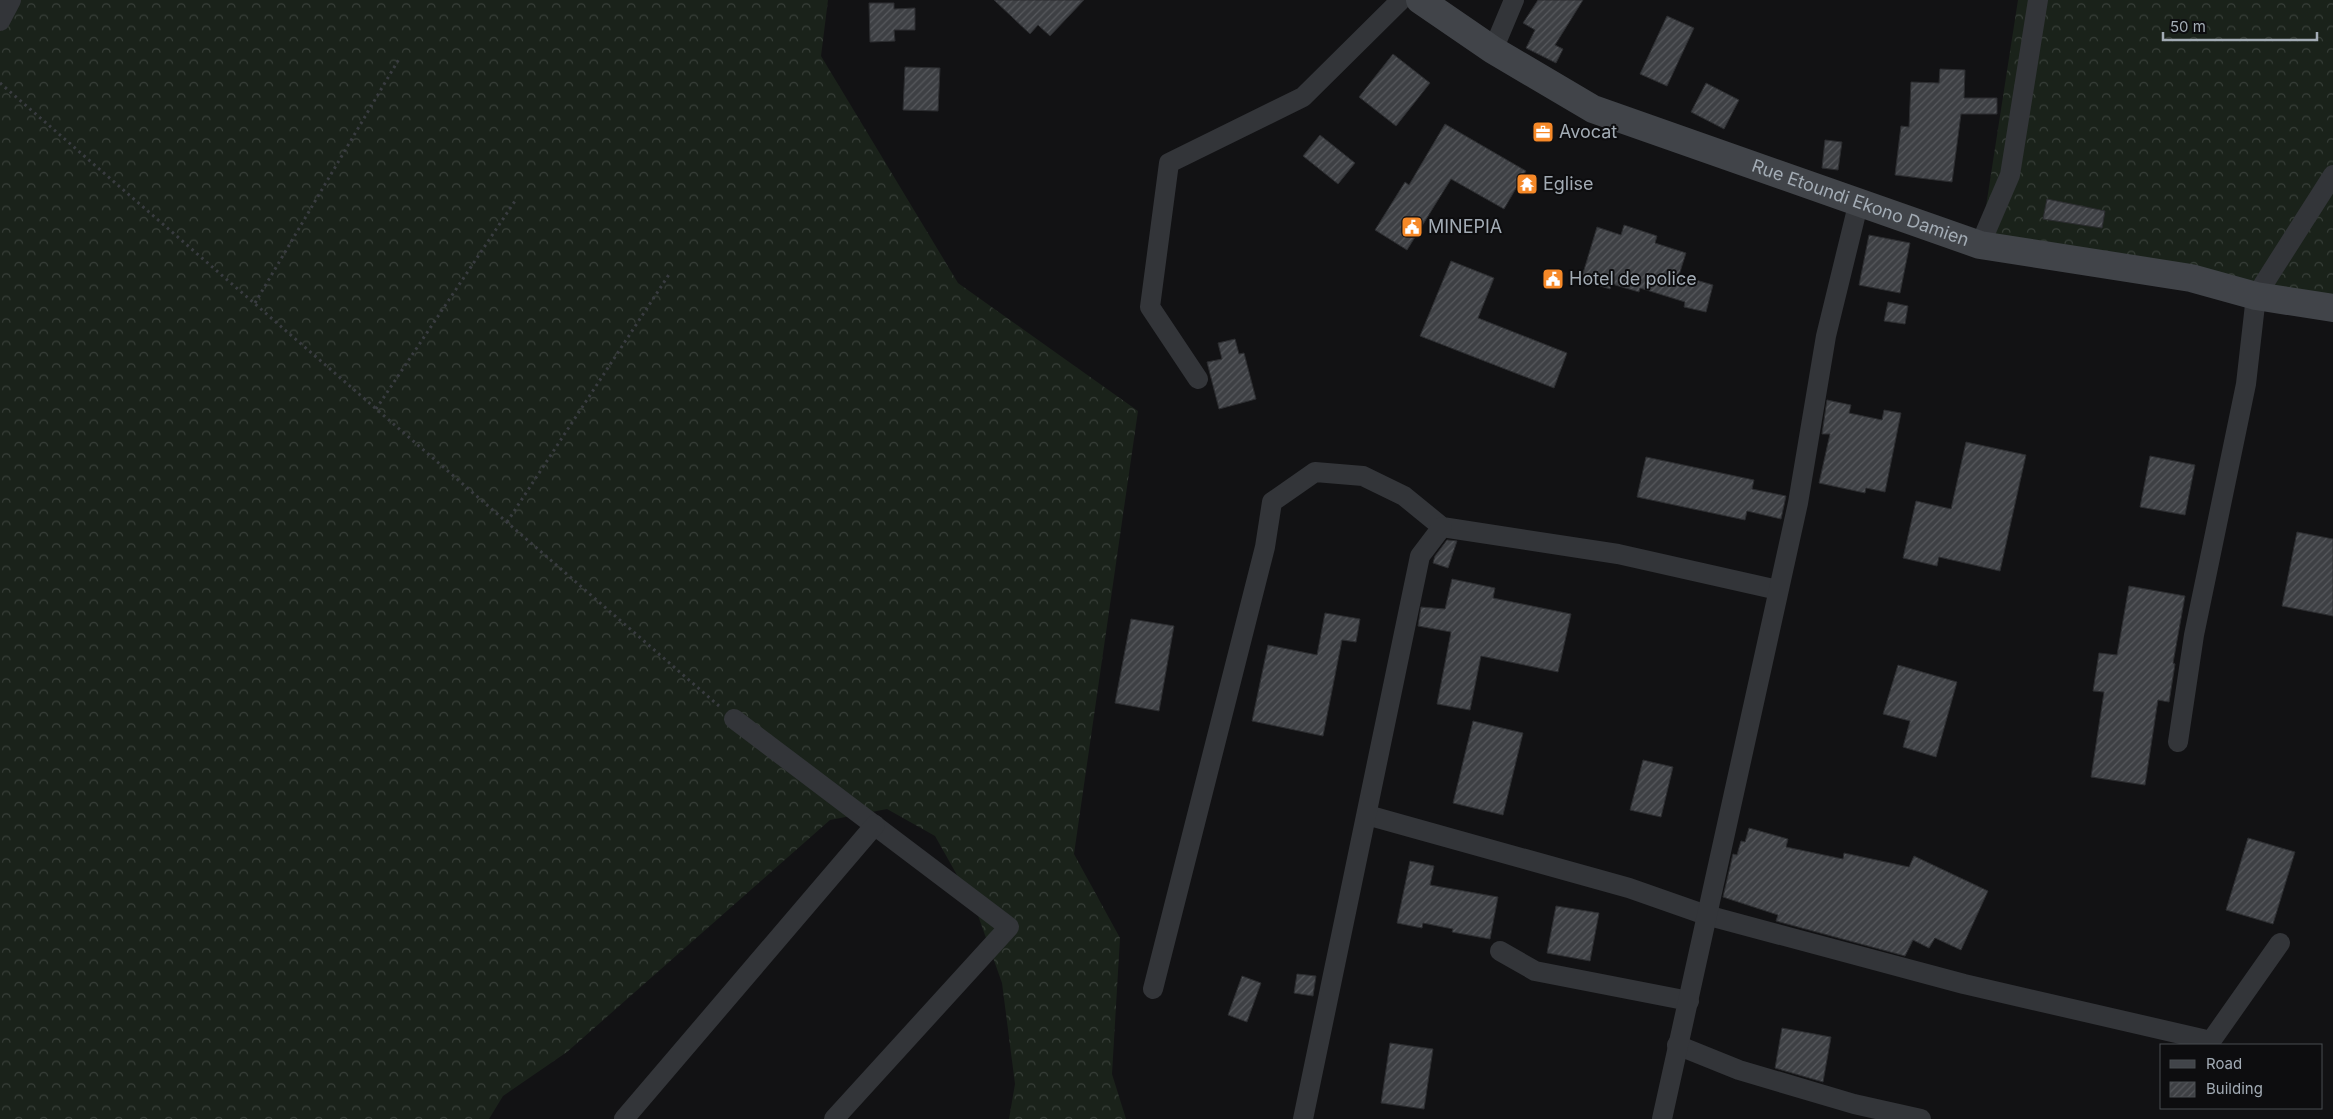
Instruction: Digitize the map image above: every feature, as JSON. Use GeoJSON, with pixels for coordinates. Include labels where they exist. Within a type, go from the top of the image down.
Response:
{"type":"FeatureCollection","features":[{"type":"Feature","properties":{"kind":"street"},"geometry":{"type":"LineString","coordinates":[[0,21],[11,0]]}},
{"type":"Feature","properties":{"kind":"street"},"geometry":{"type":"LineString","coordinates":[[1198,379],[1150,307],[1169,163],[1303,97],[1400,0]]}},
{"type":"Feature","properties":{"kind":"street","name":"Rue Etoundi Ekono Damien"},"geometry":{"type":"LineString","coordinates":[[1420,0],[1493,50],[1593,109],[1980,245],[2191,278],[2256,296],[2333,308]]}},
{"type":"Feature","properties":{"kind":"street"},"geometry":{"type":"LineString","coordinates":[[1493,50],[1514,0]]}},
{"type":"Feature","properties":{"kind":"street"},"geometry":{"type":"LineString","coordinates":[[1980,245],[2010,175],[2038,0]]}},
{"type":"Feature","properties":{"kind":"street"},"geometry":{"type":"LineString","coordinates":[[2178,742],[2194,635],[2246,384],[2256,296],[2333,175]]}},
{"type":"Feature","properties":{"kind":"street"},"geometry":{"type":"LineString","coordinates":[[1662,1119],[1677,1044],[1798,503],[1826,336],[1859,201]]}},
{"type":"Feature","properties":{"kind":"street"},"geometry":{"type":"LineString","coordinates":[[1153,989],[1265,547],[1272,502],[1315,472],[1363,476],[1404,496],[1442,527],[1618,554],[1778,590]]}},
{"type":"Feature","properties":{"kind":"street"},"geometry":{"type":"LineString","coordinates":[[1303,1119],[1420,556],[1442,527]]}},
{"type":"Feature","properties":{"kind":"street"},"geometry":{"type":"LineString","coordinates":[[734,719],[1009,927],[834,1119]]}},
{"type":"Feature","properties":{"kind":"street"},"geometry":{"type":"LineString","coordinates":[[1367,815],[1629,888],[1706,915],[1964,984],[2211,1041],[2280,943]]}},
{"type":"Feature","properties":{"kind":"street"},"geometry":{"type":"LineString","coordinates":[[624,1119],[875,825]]}},
{"type":"Feature","properties":{"kind":"street"},"geometry":{"type":"LineString","coordinates":[[1500,951],[1535,971],[1688,1001]]}},
{"type":"Feature","properties":{"kind":"street"},"geometry":{"type":"LineString","coordinates":[[1677,1044],[1739,1070],[1854,1104],[1921,1119]]}},
{"type":"Feature","properties":{"kind":"path"},"geometry":{"type":"LineString","coordinates":[[255,303],[399,59]]}},
{"type":"Feature","properties":{"kind":"path"},"geometry":{"type":"LineString","coordinates":[[0,83],[734,719]]}},
{"type":"Feature","properties":{"kind":"path"},"geometry":{"type":"LineString","coordinates":[[376,409],[515,201]]}},
{"type":"Feature","properties":{"kind":"path"},"geometry":{"type":"LineString","coordinates":[[507,522],[670,273]]}},
{"type":"Feature","properties":{"kind":"green space"},"geometry":{"type":"Polygon","coordinates":[[[0,0],[828,0],[821,56],[958,283],[1138,411],[1074,854],[1120,938],[1112,1074],[1126,1119],[1009,1119],[1015,1084],[1002,983],[975,907],[935,836],[887,809],[830,820],[567,1052],[503,1096],[489,1119],[0,1119],[0,0]]]}},
{"type":"Feature","properties":{"kind":"green space"},"geometry":{"type":"Polygon","coordinates":[[[2018,0],[2333,0],[2333,303],[1980,245],[2018,0]]]}},
{"type":"Feature","properties":{"kind":"building"},"geometry":{"type":"Polygon","coordinates":[[[994,0],[1084,0],[1050,36],[1038,25],[1030,34],[994,0]]]}},
{"type":"Feature","properties":{"kind":"building"},"geometry":{"type":"Polygon","coordinates":[[[1538,0],[1583,0],[1555,45],[1563,49],[1556,63],[1526,48],[1535,30],[1523,23],[1538,0]]]}},
{"type":"Feature","properties":{"kind":"building"},"geometry":{"type":"Polygon","coordinates":[[[869,3],[894,3],[894,9],[915,8],[915,30],[894,30],[895,41],[870,42],[869,3]]]}},
{"type":"Feature","properties":{"kind":"building"},"geometry":{"type":"Polygon","coordinates":[[[1667,16],[1694,28],[1667,86],[1640,74],[1667,16]]]}},
{"type":"Feature","properties":{"kind":"building"},"geometry":{"type":"Polygon","coordinates":[[[1393,54],[1430,83],[1396,126],[1359,97],[1393,54]]]}},
{"type":"Feature","properties":{"kind":"building"},"geometry":{"type":"Polygon","coordinates":[[[905,67],[940,68],[938,111],[903,110],[905,67]]]}},
{"type":"Feature","properties":{"kind":"building"},"geometry":{"type":"Polygon","coordinates":[[[1940,69],[1965,70],[1964,98],[1997,98],[1997,114],[1961,114],[1952,182],[1895,175],[1901,126],[1909,127],[1911,82],[1939,83],[1940,69]]]}},
{"type":"Feature","properties":{"kind":"building"},"geometry":{"type":"Polygon","coordinates":[[[1706,83],[1739,100],[1724,129],[1691,112],[1706,83]]]}},
{"type":"Feature","properties":{"kind":"building"},"geometry":{"type":"Polygon","coordinates":[[[1445,124],[1526,171],[1504,209],[1451,179],[1407,250],[1375,230],[1405,182],[1409,185],[1445,124]]]}},
{"type":"Feature","properties":{"kind":"building"},"geometry":{"type":"Polygon","coordinates":[[[1320,135],[1355,163],[1338,184],[1303,156],[1320,135]]]}},
{"type":"Feature","properties":{"kind":"building"},"geometry":{"type":"Polygon","coordinates":[[[1825,140],[1842,142],[1838,170],[1822,168],[1825,140]]]}},
{"type":"Feature","properties":{"kind":"building"},"geometry":{"type":"Polygon","coordinates":[[[2047,199],[2105,211],[2102,228],[2043,219],[2047,199]]]}},
{"type":"Feature","properties":{"kind":"building"},"geometry":{"type":"Polygon","coordinates":[[[1624,225],[1657,236],[1655,243],[1686,253],[1679,275],[1713,285],[1706,312],[1684,307],[1685,302],[1640,288],[1639,292],[1612,284],[1610,289],[1581,280],[1597,227],[1621,235],[1624,225]]]}},
{"type":"Feature","properties":{"kind":"building"},"geometry":{"type":"Polygon","coordinates":[[[1869,235],[1910,243],[1900,293],[1859,285],[1869,235]]]}},
{"type":"Feature","properties":{"kind":"building"},"geometry":{"type":"Polygon","coordinates":[[[1451,261],[1494,278],[1478,318],[1567,353],[1554,388],[1420,336],[1451,261]]]}},
{"type":"Feature","properties":{"kind":"building"},"geometry":{"type":"Polygon","coordinates":[[[1888,302],[1908,306],[1905,324],[1884,321],[1888,302]]]}},
{"type":"Feature","properties":{"kind":"building"},"geometry":{"type":"Polygon","coordinates":[[[1235,339],[1239,354],[1244,353],[1256,399],[1219,409],[1207,362],[1222,359],[1218,343],[1235,339]]]}},
{"type":"Feature","properties":{"kind":"building"},"geometry":{"type":"Polygon","coordinates":[[[1827,400],[1851,405],[1849,413],[1882,420],[1884,410],[1901,413],[1885,492],[1866,488],[1865,493],[1819,483],[1830,434],[1822,434],[1827,400]]]}},
{"type":"Feature","properties":{"kind":"building"},"geometry":{"type":"Polygon","coordinates":[[[1966,442],[2026,455],[2000,571],[1939,557],[1937,566],[1903,558],[1916,501],[1951,509],[1966,442]]]}},
{"type":"Feature","properties":{"kind":"building"},"geometry":{"type":"Polygon","coordinates":[[[2150,456],[2195,465],[2185,515],[2140,507],[2150,456]]]}},
{"type":"Feature","properties":{"kind":"building"},"geometry":{"type":"Polygon","coordinates":[[[1646,457],[1754,480],[1752,489],[1786,496],[1781,519],[1747,511],[1745,520],[1637,497],[1646,457]]]}},
{"type":"Feature","properties":{"kind":"building"},"geometry":{"type":"Polygon","coordinates":[[[2297,532],[2333,539],[2333,616],[2282,606],[2297,532]]]}},
{"type":"Feature","properties":{"kind":"building"},"geometry":{"type":"Polygon","coordinates":[[[1447,540],[1457,541],[1448,568],[1433,563],[1435,556],[1447,540]]]}},
{"type":"Feature","properties":{"kind":"building"},"geometry":{"type":"Polygon","coordinates":[[[1452,579],[1495,588],[1493,598],[1571,614],[1558,672],[1481,656],[1470,710],[1437,704],[1451,632],[1418,626],[1421,607],[1445,609],[1452,579]]]}},
{"type":"Feature","properties":{"kind":"building"},"geometry":{"type":"Polygon","coordinates":[[[2129,586],[2185,596],[2173,663],[2175,664],[2169,702],[2158,700],[2145,785],[2091,777],[2104,692],[2093,691],[2099,653],[2117,655],[2129,586]]]}},
{"type":"Feature","properties":{"kind":"building"},"geometry":{"type":"Polygon","coordinates":[[[1325,613],[1360,619],[1356,642],[1342,640],[1323,736],[1252,721],[1268,645],[1317,655],[1325,613]]]}},
{"type":"Feature","properties":{"kind":"building"},"geometry":{"type":"Polygon","coordinates":[[[1131,619],[1174,626],[1159,711],[1115,703],[1131,619]]]}},
{"type":"Feature","properties":{"kind":"building"},"geometry":{"type":"Polygon","coordinates":[[[1898,665],[1957,682],[1936,757],[1903,747],[1910,721],[1883,714],[1898,665]]]}},
{"type":"Feature","properties":{"kind":"building"},"geometry":{"type":"Polygon","coordinates":[[[1473,721],[1523,733],[1503,815],[1453,803],[1473,721]]]}},
{"type":"Feature","properties":{"kind":"building"},"geometry":{"type":"Polygon","coordinates":[[[1643,760],[1673,767],[1661,817],[1630,810],[1643,760]]]}},
{"type":"Feature","properties":{"kind":"building"},"geometry":{"type":"Polygon","coordinates":[[[1749,828],[1788,839],[1786,847],[1843,859],[1844,853],[1909,867],[1914,856],[1988,891],[1961,950],[1935,938],[1929,948],[1913,940],[1905,956],[1776,921],[1778,915],[1723,897],[1733,854],[1737,855],[1741,841],[1745,842],[1749,828]]]}},
{"type":"Feature","properties":{"kind":"building"},"geometry":{"type":"Polygon","coordinates":[[[2248,838],[2295,852],[2273,924],[2226,910],[2248,838]]]}},
{"type":"Feature","properties":{"kind":"building"},"geometry":{"type":"Polygon","coordinates":[[[1410,861],[1434,866],[1430,885],[1498,897],[1490,939],[1452,932],[1453,929],[1423,923],[1422,928],[1397,923],[1410,861]]]}},
{"type":"Feature","properties":{"kind":"building"},"geometry":{"type":"Polygon","coordinates":[[[1556,906],[1599,913],[1590,961],[1547,953],[1556,906]]]}},
{"type":"Feature","properties":{"kind":"building"},"geometry":{"type":"Polygon","coordinates":[[[1297,974],[1316,976],[1313,996],[1294,993],[1297,974]]]}},
{"type":"Feature","properties":{"kind":"building"},"geometry":{"type":"Polygon","coordinates":[[[1242,976],[1261,983],[1247,1022],[1228,1015],[1242,976]]]}},
{"type":"Feature","properties":{"kind":"building"},"geometry":{"type":"Polygon","coordinates":[[[1782,1028],[1831,1037],[1823,1082],[1775,1068],[1782,1028]]]}},
{"type":"Feature","properties":{"kind":"building"},"geometry":{"type":"Polygon","coordinates":[[[1390,1043],[1433,1049],[1424,1109],[1381,1103],[1390,1043]]]}},
{"type":"Feature","properties":{"kind":"place","name":"Avocat"},"geometry":{"type":"Point","coordinates":[1543,132]}},
{"type":"Feature","properties":{"kind":"place","name":"Eglise"},"geometry":{"type":"Point","coordinates":[1527,184]}},
{"type":"Feature","properties":{"kind":"place","name":"MINEPIA"},"geometry":{"type":"Point","coordinates":[1412,227]}},
{"type":"Feature","properties":{"kind":"place","name":"Hotel de police"},"geometry":{"type":"Point","coordinates":[1553,279]}}]}
